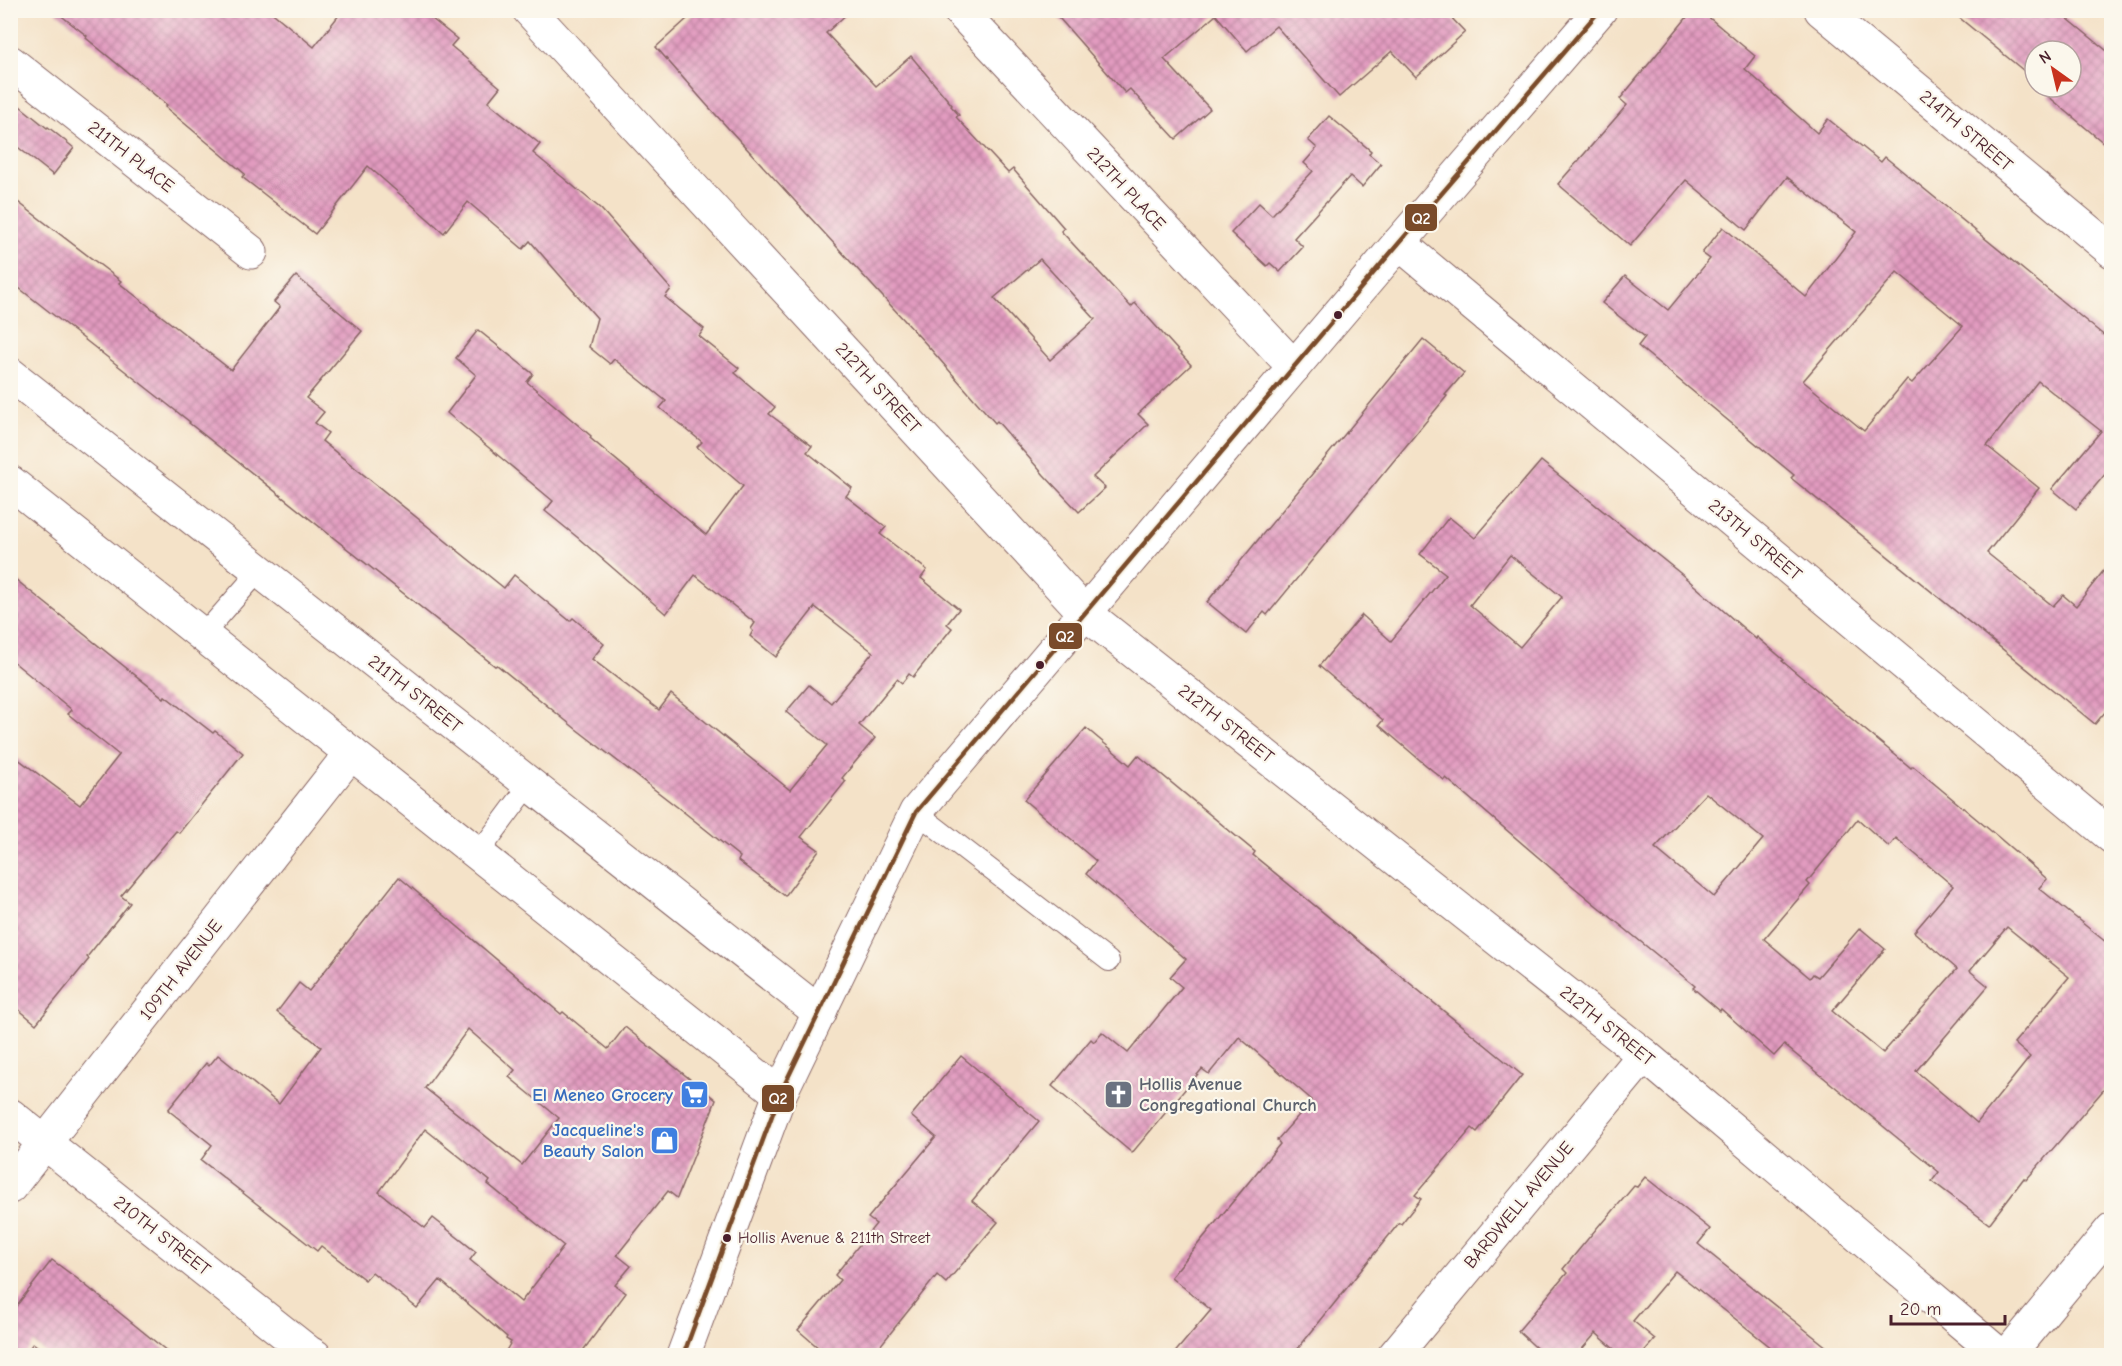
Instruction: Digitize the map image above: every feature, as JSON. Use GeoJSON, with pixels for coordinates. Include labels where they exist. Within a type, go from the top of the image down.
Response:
{"type":"FeatureCollection","features":[{"type":"Feature","properties":{"kind":"street","name":"212TH STREET"},"geometry":{"type":"LineString","coordinates":[[529,10],[1085,613],[1644,1055],[2001,1356]]}},
{"type":"Feature","properties":{"kind":"street","name":"212TH PLACE"},"geometry":{"type":"LineString","coordinates":[[959,10],[1294,367]]}},
{"type":"Feature","properties":{"kind":"street","name":"214TH STREET"},"geometry":{"type":"LineString","coordinates":[[1821,10],[2112,251]]}},
{"type":"Feature","properties":{"kind":"street"},"geometry":{"type":"LineString","coordinates":[[683,1356],[780,1094],[916,812],[1399,243],[1581,18]]}},
{"type":"Feature","properties":{"kind":"street","name":"211TH PLACE"},"geometry":{"type":"LineString","coordinates":[[10,62],[251,252]]}},
{"type":"Feature","properties":{"kind":"street","name":"213TH STREET"},"geometry":{"type":"LineString","coordinates":[[1399,243],[2112,837]]}},
{"type":"Feature","properties":{"kind":"street","name":"211TH STREET"},"geometry":{"type":"LineString","coordinates":[[10,374],[820,1013]]}},
{"type":"Feature","properties":{"kind":"street"},"geometry":{"type":"LineString","coordinates":[[10,482],[780,1094]]}},
{"type":"Feature","properties":{"kind":"street","name":"109TH AVENUE"},"geometry":{"type":"LineString","coordinates":[[10,1187],[351,753]]}},
{"type":"Feature","properties":{"kind":"street","name":"BARDWELL AVENUE"},"geometry":{"type":"LineString","coordinates":[[1394,1356],[1644,1055]]}},
{"type":"Feature","properties":{"kind":"street","name":"210TH STREET"},"geometry":{"type":"LineString","coordinates":[[10,1116],[315,1356]]}},
{"type":"Feature","properties":{"kind":"street"},"geometry":{"type":"LineString","coordinates":[[2007,1356],[2112,1229]]}},
{"type":"Feature","properties":{"kind":"lane"},"geometry":{"type":"LineString","coordinates":[[203,635],[259,571]]}},
{"type":"Feature","properties":{"kind":"lane"},"geometry":{"type":"LineString","coordinates":[[478,854],[530,784]]}},
{"type":"Feature","properties":{"kind":"lane"},"geometry":{"type":"LineString","coordinates":[[916,812],[1109,961]]}},
{"type":"Feature","properties":{"kind":"building"},"geometry":{"type":"Polygon","coordinates":[[[54,10],[269,10],[314,47],[343,10],[421,10],[457,39],[451,46],[500,87],[488,102],[540,144],[533,153],[601,209],[671,289],[665,297],[704,329],[699,336],[739,368],[735,373],[775,407],[769,414],[812,446],[807,452],[852,488],[846,496],[886,527],[880,534],[927,570],[921,578],[959,609],[947,624],[952,628],[913,677],[909,674],[902,683],[897,679],[859,725],[875,738],[842,778],[846,781],[801,837],[819,850],[785,896],[738,861],[740,857],[685,813],[497,665],[495,666],[10,281],[10,196],[121,281],[119,283],[231,370],[280,307],[274,302],[296,276],[362,331],[306,398],[324,412],[315,423],[328,433],[322,441],[504,588],[514,575],[570,621],[573,618],[604,644],[592,659],[659,710],[671,694],[790,790],[827,745],[786,712],[809,685],[831,703],[873,652],[815,607],[776,657],[750,636],[755,623],[695,575],[666,614],[545,511],[553,501],[447,413],[476,375],[456,358],[478,330],[533,374],[527,382],[706,535],[743,486],[697,447],[702,442],[660,408],[666,401],[614,359],[610,364],[589,347],[597,318],[530,241],[523,249],[468,202],[444,233],[368,166],[315,234],[242,177],[245,174],[54,10]]]}},
{"type":"Feature","properties":{"kind":"building"},"geometry":{"type":"Polygon","coordinates":[[[697,10],[851,10],[826,33],[876,86],[911,56],[952,105],[959,115],[956,117],[1008,173],[1013,169],[1064,228],[1061,231],[1131,307],[1135,303],[1191,365],[1138,414],[1148,424],[1093,477],[1105,488],[1079,512],[997,421],[995,423],[656,47],[697,10]],[[1040,259],[994,298],[1050,360],[1095,319],[1040,259]]]}},
{"type":"Feature","properties":{"kind":"building"},"geometry":{"type":"Polygon","coordinates":[[[1052,10],[1444,10],[1465,32],[1416,77],[1392,51],[1339,97],[1276,26],[1247,51],[1216,15],[1164,59],[1210,109],[1176,139],[1130,89],[1125,93],[1052,10]]]}},
{"type":"Feature","properties":{"kind":"building"},"geometry":{"type":"Polygon","coordinates":[[[1693,10],[1700,10],[1755,56],[1745,69],[1817,133],[1828,119],[1881,162],[1885,157],[2112,342],[2112,466],[2076,509],[2052,489],[2101,431],[2038,381],[1987,446],[2039,488],[1987,553],[2053,606],[2063,595],[2076,606],[2112,560],[2112,704],[2095,724],[1791,478],[1794,475],[1638,346],[1645,337],[1602,303],[1625,276],[1668,310],[1710,259],[1702,253],[1723,227],[1806,297],[1856,232],[1787,177],[1746,230],[1686,180],[1630,246],[1558,184],[1627,105],[1620,99],[1693,10]],[[1897,272],[1803,381],[1864,431],[1907,379],[1912,383],[1963,326],[1897,272]]]}},
{"type":"Feature","properties":{"kind":"building"},"geometry":{"type":"Polygon","coordinates":[[[1950,10],[2057,10],[2112,55],[2112,150],[2052,99],[2083,99],[2083,39],[2023,39],[2023,70],[1950,10]]]}},
{"type":"Feature","properties":{"kind":"building"},"geometry":{"type":"Polygon","coordinates":[[[10,98],[74,148],[53,175],[10,141],[10,98]]]}},
{"type":"Feature","properties":{"kind":"building"},"geometry":{"type":"Polygon","coordinates":[[[1329,116],[1371,151],[1369,154],[1381,164],[1362,187],[1350,176],[1294,238],[1303,247],[1280,272],[1270,263],[1267,266],[1231,233],[1259,203],[1272,215],[1313,171],[1304,163],[1317,148],[1308,140],[1329,116]]]}},
{"type":"Feature","properties":{"kind":"building"},"geometry":{"type":"Polygon","coordinates":[[[1423,339],[1464,373],[1267,615],[1264,612],[1246,634],[1207,602],[1423,339]]]}},
{"type":"Feature","properties":{"kind":"building"},"geometry":{"type":"Polygon","coordinates":[[[1541,461],[1680,573],[1911,768],[1913,766],[1997,836],[2047,879],[2039,888],[2112,947],[2112,1080],[2026,1180],[2024,1178],[1989,1224],[1932,1181],[1939,1172],[1784,1045],[1774,1056],[1721,1009],[1720,1011],[1693,988],[1695,986],[1559,875],[1446,778],[1444,780],[1379,725],[1383,720],[1319,666],[1362,615],[1391,641],[1446,574],[1420,554],[1449,517],[1475,538],[1541,461]],[[1510,555],[1470,605],[1520,647],[1562,597],[1510,555]],[[1706,793],[1655,848],[1714,897],[1763,839],[1706,793]],[[1858,819],[1807,882],[1810,885],[1764,939],[1810,978],[1813,974],[1818,977],[1860,928],[1885,949],[1832,1011],[1883,1053],[1957,969],[1914,932],[1953,886],[1896,838],[1889,847],[1858,819]],[[2007,927],[1970,971],[1988,986],[1916,1071],[1977,1123],[2030,1057],[2014,1043],[2069,977],[2007,927]]]}},
{"type":"Feature","properties":{"kind":"building"},"geometry":{"type":"Polygon","coordinates":[[[10,575],[164,698],[165,696],[243,753],[179,833],[176,831],[121,896],[130,903],[87,957],[89,959],[36,1024],[10,1002],[10,753],[80,805],[119,755],[68,714],[72,710],[10,659],[10,575]]]}},
{"type":"Feature","properties":{"kind":"building"},"geometry":{"type":"Polygon","coordinates":[[[1086,728],[1130,765],[1138,755],[1255,852],[1253,855],[1522,1075],[1477,1132],[1472,1128],[1415,1195],[1421,1199],[1292,1356],[1172,1356],[1211,1310],[1171,1277],[1280,1144],[1277,1140],[1312,1100],[1239,1037],[1209,1074],[1202,1069],[1132,1153],[1052,1086],[1091,1039],[1094,1042],[1102,1032],[1128,1053],[1182,987],[1170,977],[1186,959],[1086,874],[1096,861],[1024,800],[1086,728]]]}},
{"type":"Feature","properties":{"kind":"building"},"geometry":{"type":"Polygon","coordinates":[[[399,877],[561,1014],[563,1012],[608,1049],[625,1027],[716,1100],[677,1198],[668,1191],[617,1255],[631,1266],[615,1285],[626,1293],[579,1356],[503,1356],[511,1342],[506,1339],[507,1337],[440,1280],[417,1308],[372,1272],[365,1280],[321,1246],[317,1251],[201,1160],[212,1145],[168,1110],[206,1063],[209,1066],[218,1055],[279,1104],[321,1047],[277,1012],[299,983],[309,991],[399,877]],[[468,1029],[425,1088],[522,1165],[559,1118],[509,1077],[515,1070],[468,1029]],[[425,1129],[379,1192],[425,1228],[433,1218],[476,1252],[470,1260],[521,1302],[564,1246],[488,1184],[490,1181],[425,1129]]]}},
{"type":"Feature","properties":{"kind":"building"},"geometry":{"type":"Polygon","coordinates":[[[961,1056],[1039,1121],[972,1201],[998,1222],[946,1283],[937,1275],[872,1356],[828,1356],[798,1330],[840,1280],[835,1275],[876,1224],[868,1218],[936,1137],[911,1116],[961,1056]]]}},
{"type":"Feature","properties":{"kind":"building"},"geometry":{"type":"Polygon","coordinates":[[[1645,1177],[1710,1229],[1698,1244],[1838,1356],[1782,1356],[1675,1271],[1633,1321],[1655,1339],[1640,1356],[1622,1356],[1596,1333],[1576,1356],[1545,1356],[1518,1331],[1567,1273],[1563,1269],[1601,1223],[1645,1177]]]}},
{"type":"Feature","properties":{"kind":"building"},"geometry":{"type":"Polygon","coordinates":[[[52,1260],[173,1356],[50,1356],[33,1343],[24,1356],[10,1356],[10,1314],[52,1260]]]}},
{"type":"Feature","properties":{"kind":"transit line","name":"Q2"},"geometry":{"type":"LineString","coordinates":[[683,1356],[780,1094],[916,812],[1600,10]]}},
{"type":"Feature","properties":{"kind":"place","name":"Hollis Avenue Congregational Church"},"geometry":{"type":"Point","coordinates":[1118,1094]}},
{"type":"Feature","properties":{"kind":"place","name":"El Meneo Grocery"},"geometry":{"type":"Point","coordinates":[694,1095]}},
{"type":"Feature","properties":{"kind":"place","name":"Jacqueline's Beauty Salon"},"geometry":{"type":"Point","coordinates":[665,1140]}},
{"type":"Feature","properties":{"kind":"place","name":"Hollis Avenue & 211th Street"},"geometry":{"type":"Point","coordinates":[727,1238]}}]}
